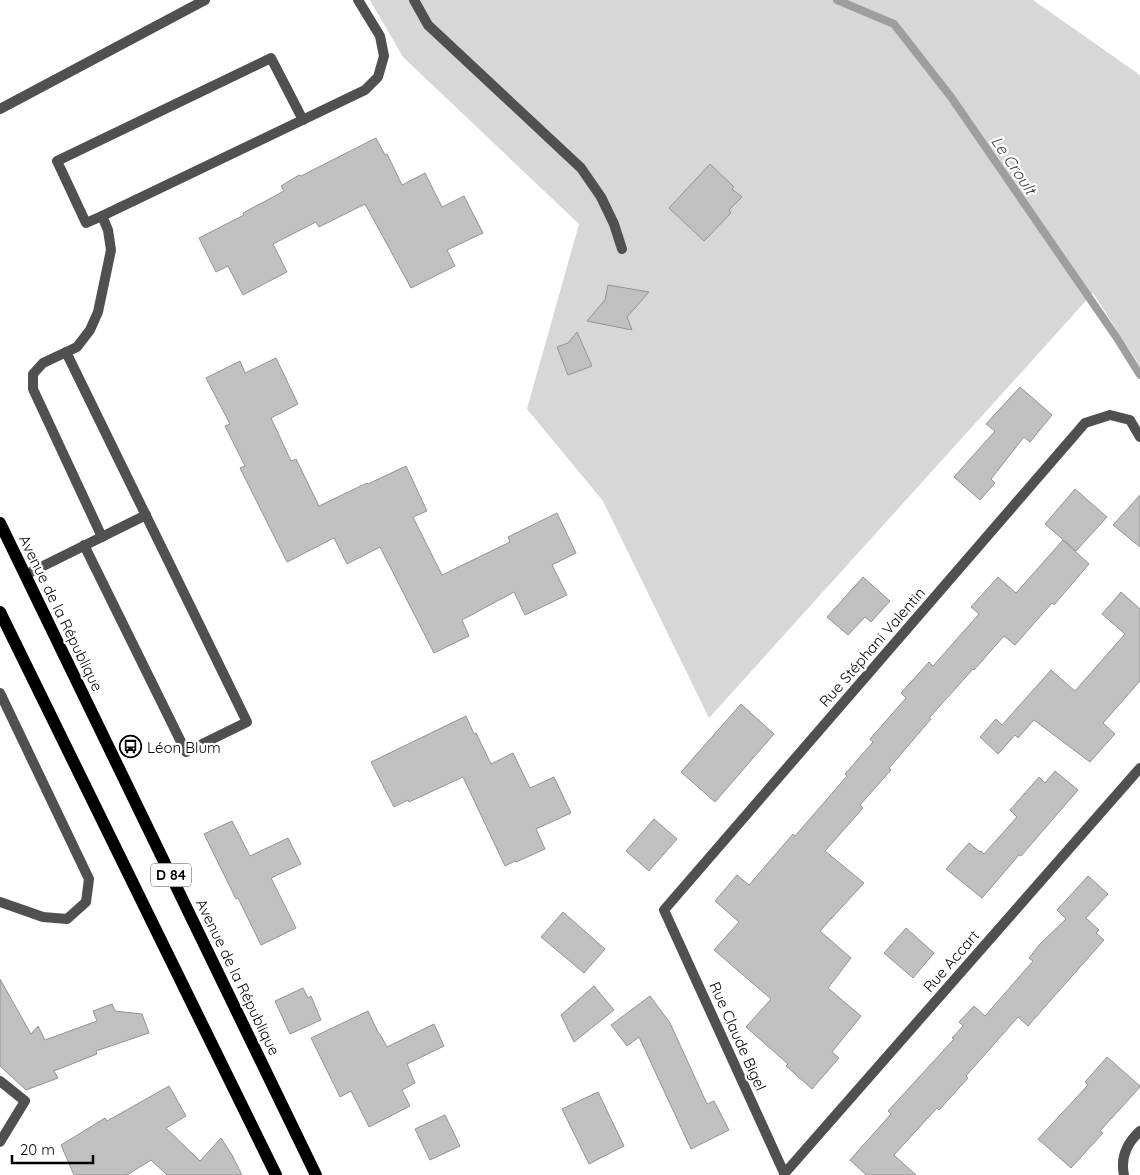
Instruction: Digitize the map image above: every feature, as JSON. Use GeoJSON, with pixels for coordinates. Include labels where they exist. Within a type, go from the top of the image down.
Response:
{"type":"FeatureCollection","features":[{"type":"Feature","properties":{"kind":"main road","name":"Avenue de la République"},"geometry":{"type":"LineString","coordinates":[[0,523],[316,1175]]}},
{"type":"Feature","properties":{"kind":"main road","name":"D 84"},"geometry":{"type":"LineString","coordinates":[[0,612],[276,1175]]}},
{"type":"Feature","properties":{"kind":"street"},"geometry":{"type":"LineString","coordinates":[[0,109],[205,0]]}},
{"type":"Feature","properties":{"kind":"street"},"geometry":{"type":"LineString","coordinates":[[303,120],[271,58],[57,161],[86,223],[102,216],[303,120],[365,90],[378,77],[384,56],[380,36],[358,0]]}},
{"type":"Feature","properties":{"kind":"street"},"geometry":{"type":"LineString","coordinates":[[414,0],[428,25],[581,168],[601,197],[614,224],[622,249]]}},
{"type":"Feature","properties":{"kind":"street"},"geometry":{"type":"LineString","coordinates":[[102,216],[108,230],[111,250],[98,312],[90,330],[77,347],[43,363],[33,374],[33,389],[102,537]]}},
{"type":"Feature","properties":{"kind":"street"},"geometry":{"type":"LineString","coordinates":[[66,352],[247,722],[186,752],[84,545]]}},
{"type":"Feature","properties":{"kind":"street","name":"Rue Stéphani Valentin"},"geometry":{"type":"LineString","coordinates":[[664,910],[1086,423],[1110,415],[1130,420],[1140,437]]}},
{"type":"Feature","properties":{"kind":"street"},"geometry":{"type":"LineString","coordinates":[[25,575],[146,515]]}},
{"type":"Feature","properties":{"kind":"street"},"geometry":{"type":"LineString","coordinates":[[0,693],[89,879],[86,902],[67,919],[43,917],[0,902]]}},
{"type":"Feature","properties":{"kind":"street","name":"Rue Accart"},"geometry":{"type":"LineString","coordinates":[[785,1174],[1140,768]]}},
{"type":"Feature","properties":{"kind":"street","name":"Rue Claude Bigel"},"geometry":{"type":"LineString","coordinates":[[664,910],[785,1174]]}},
{"type":"Feature","properties":{"kind":"street"},"geometry":{"type":"LineString","coordinates":[[0,1081],[25,1101],[0,1142]]}},
{"type":"Feature","properties":{"kind":"street"},"geometry":{"type":"LineString","coordinates":[[1124,1175],[1122,1168],[1124,1154],[1129,1142],[1140,1131]]}},
{"type":"Feature","properties":{"kind":"shaded area"},"geometry":{"type":"Polygon","coordinates":[[[370,0],[1033,0],[1140,75],[1140,366],[1093,293],[709,718],[603,501],[527,409],[579,224],[403,57],[370,0]]]}},
{"type":"Feature","properties":{"kind":"building"},"geometry":{"type":"Polygon","coordinates":[[[376,138],[385,155],[387,154],[402,185],[425,173],[442,207],[464,196],[483,233],[447,250],[455,266],[411,288],[365,204],[319,227],[316,222],[273,244],[287,272],[243,295],[228,266],[216,272],[199,238],[244,215],[243,213],[284,191],[281,186],[299,175],[301,176],[376,138]]]}},
{"type":"Feature","properties":{"kind":"building"},"geometry":{"type":"Polygon","coordinates":[[[710,164],[734,187],[732,189],[742,197],[729,210],[731,213],[704,241],[669,208],[710,164]]]}},
{"type":"Feature","properties":{"kind":"building"},"geometry":{"type":"Polygon","coordinates":[[[608,285],[649,292],[627,317],[632,330],[587,321],[605,300],[608,285]]]}},
{"type":"Feature","properties":{"kind":"building"},"geometry":{"type":"Polygon","coordinates":[[[577,332],[592,366],[568,375],[557,347],[568,343],[577,332]]]}},
{"type":"Feature","properties":{"kind":"building"},"geometry":{"type":"Polygon","coordinates":[[[276,358],[298,404],[271,418],[291,461],[296,459],[319,506],[406,466],[427,511],[413,517],[442,575],[510,542],[508,537],[557,513],[576,553],[552,565],[567,595],[525,615],[514,592],[462,620],[469,636],[434,653],[380,547],[347,564],[334,538],[287,562],[240,468],[245,466],[225,426],[230,424],[206,378],[240,361],[245,373],[276,358]]]}},
{"type":"Feature","properties":{"kind":"building"},"geometry":{"type":"Polygon","coordinates":[[[1020,387],[1052,415],[1030,442],[1024,437],[991,479],[995,483],[980,500],[954,477],[995,431],[986,424],[1020,387]]]}},
{"type":"Feature","properties":{"kind":"building"},"geometry":{"type":"Polygon","coordinates":[[[1075,489],[1107,517],[1076,551],[1045,524],[1075,489]]]}},
{"type":"Feature","properties":{"kind":"building"},"geometry":{"type":"Polygon","coordinates":[[[1140,495],[1140,547],[1113,525],[1140,495]]]}},
{"type":"Feature","properties":{"kind":"building"},"geometry":{"type":"Polygon","coordinates":[[[1063,540],[1089,564],[1054,605],[1052,603],[1015,645],[1004,636],[973,669],[929,718],[931,719],[889,768],[891,770],[860,805],[863,808],[825,851],[864,883],[820,931],[851,958],[828,988],[861,1016],[832,1052],[839,1058],[812,1089],[786,1066],[788,1064],[746,1027],[771,999],[714,950],[739,922],[715,901],[737,875],[749,885],[793,834],[795,836],[847,776],[845,774],[873,742],[870,739],[906,698],[901,693],[929,662],[933,666],[979,614],[971,607],[998,577],[1016,593],[1063,540]]]}},
{"type":"Feature","properties":{"kind":"building"},"geometry":{"type":"Polygon","coordinates":[[[863,577],[890,601],[871,622],[865,617],[848,635],[827,617],[863,577]]]}},
{"type":"Feature","properties":{"kind":"building"},"geometry":{"type":"Polygon","coordinates":[[[1121,592],[1140,609],[1140,681],[1103,723],[1115,734],[1090,762],[1034,720],[1018,738],[1015,735],[998,754],[980,737],[996,719],[1002,725],[1051,670],[1075,691],[1125,634],[1102,614],[1121,592]]]}},
{"type":"Feature","properties":{"kind":"building"},"geometry":{"type":"Polygon","coordinates":[[[741,704],[774,734],[715,802],[681,772],[741,704]]]}},
{"type":"Feature","properties":{"kind":"building"},"geometry":{"type":"Polygon","coordinates":[[[466,716],[491,764],[513,753],[530,788],[554,777],[571,813],[536,829],[545,849],[505,866],[463,777],[394,807],[371,762],[466,716]]]}},
{"type":"Feature","properties":{"kind":"building"},"geometry":{"type":"Polygon","coordinates":[[[1055,771],[1078,790],[982,898],[946,869],[969,843],[984,854],[1017,817],[1010,810],[1039,777],[1045,783],[1055,771]]]}},
{"type":"Feature","properties":{"kind":"building"},"geometry":{"type":"Polygon","coordinates":[[[654,819],[677,839],[649,871],[626,851],[654,819]]]}},
{"type":"Feature","properties":{"kind":"building"},"geometry":{"type":"Polygon","coordinates":[[[232,821],[250,856],[288,838],[301,864],[271,878],[296,928],[261,945],[204,834],[232,821]]]}},
{"type":"Feature","properties":{"kind":"building"},"geometry":{"type":"Polygon","coordinates":[[[1088,876],[1108,894],[1086,918],[1099,930],[1096,933],[1104,940],[1028,1026],[1018,1017],[966,1076],[968,1078],[939,1110],[937,1108],[894,1155],[916,1175],[866,1175],[850,1160],[891,1114],[888,1111],[954,1039],[952,1038],[963,1026],[959,1022],[974,1006],[985,1016],[1033,961],[1029,958],[1040,944],[1066,919],[1057,910],[1088,876]]]}},
{"type":"Feature","properties":{"kind":"building"},"geometry":{"type":"Polygon","coordinates":[[[563,912],[605,949],[584,973],[541,937],[563,912]]]}},
{"type":"Feature","properties":{"kind":"building"},"geometry":{"type":"Polygon","coordinates":[[[906,928],[934,953],[913,978],[884,953],[906,928]]]}},
{"type":"Feature","properties":{"kind":"building"},"geometry":{"type":"Polygon","coordinates":[[[0,979],[31,1034],[38,1026],[45,1040],[97,1021],[93,1011],[112,1004],[115,1011],[142,1014],[149,1033],[96,1051],[97,1054],[54,1071],[58,1078],[26,1090],[0,1066],[0,979]]]}},
{"type":"Feature","properties":{"kind":"building"},"geometry":{"type":"Polygon","coordinates":[[[594,986],[614,1010],[574,1042],[561,1015],[594,986]]]}},
{"type":"Feature","properties":{"kind":"building"},"geometry":{"type":"Polygon","coordinates":[[[303,988],[308,998],[311,996],[321,1020],[290,1034],[275,1001],[303,988]]]}},
{"type":"Feature","properties":{"kind":"building"},"geometry":{"type":"Polygon","coordinates":[[[650,996],[670,1023],[707,1104],[714,1101],[729,1130],[691,1149],[639,1037],[627,1046],[611,1025],[650,996]]]}},
{"type":"Feature","properties":{"kind":"building"},"geometry":{"type":"Polygon","coordinates":[[[368,1011],[387,1047],[434,1024],[444,1046],[407,1064],[415,1083],[402,1090],[410,1106],[369,1127],[351,1091],[340,1097],[311,1038],[368,1011]]]}},
{"type":"Feature","properties":{"kind":"building"},"geometry":{"type":"Polygon","coordinates":[[[1107,1057],[1140,1087],[1100,1131],[1103,1133],[1071,1168],[1038,1139],[1088,1085],[1085,1082],[1107,1057]]]}},
{"type":"Feature","properties":{"kind":"building"},"geometry":{"type":"Polygon","coordinates":[[[169,1086],[186,1116],[166,1128],[200,1161],[221,1138],[242,1175],[167,1175],[151,1160],[127,1175],[74,1175],[61,1145],[105,1118],[107,1121],[169,1086]]]}},
{"type":"Feature","properties":{"kind":"building"},"geometry":{"type":"Polygon","coordinates":[[[598,1092],[624,1146],[589,1164],[562,1109],[598,1092]]]}},
{"type":"Feature","properties":{"kind":"building"},"geometry":{"type":"Polygon","coordinates":[[[445,1115],[460,1146],[430,1160],[415,1129],[445,1115]]]}},
{"type":"Feature","properties":{"kind":"waterway","name":"Le Croult"},"geometry":{"type":"LineString","coordinates":[[837,0],[894,24],[951,97],[1117,338],[1140,375]]}},
{"type":"Feature","properties":{"kind":"place","name":"Léon Blum"},"geometry":{"type":"Point","coordinates":[131,747]}}]}
